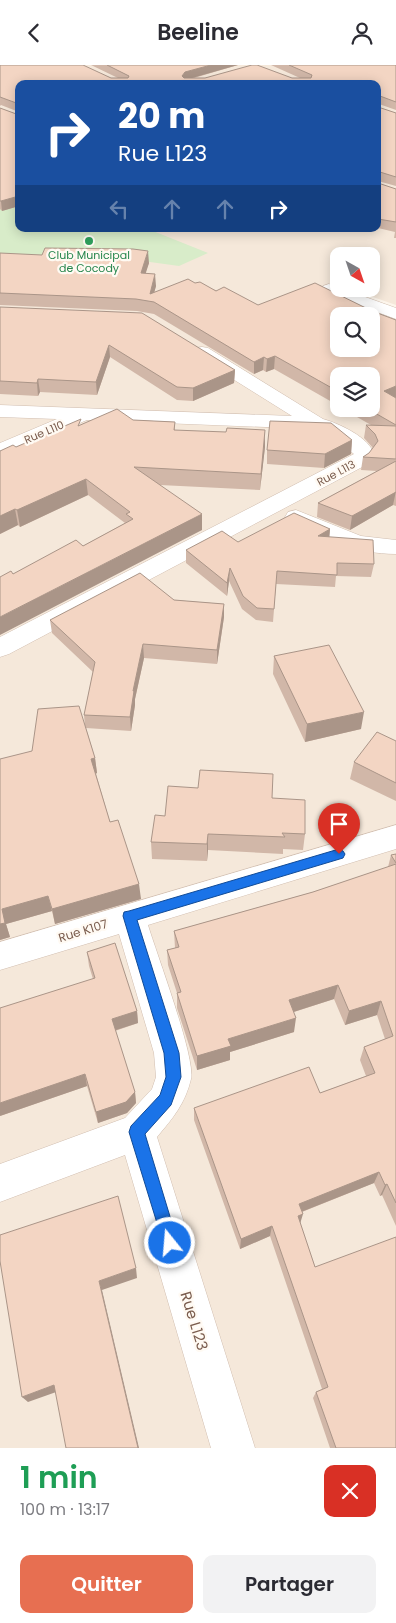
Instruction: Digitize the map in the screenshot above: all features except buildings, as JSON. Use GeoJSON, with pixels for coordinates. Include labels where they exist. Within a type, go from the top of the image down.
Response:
{"type":"FeatureCollection","features":[{"type":"Feature","properties":{"kind":"street"},"geometry":{"type":"LineString","coordinates":[[329,289],[396,314]]}},
{"type":"Feature","properties":{"kind":"street","name":"Rue L113"},"geometry":{"type":"LineString","coordinates":[[0,648],[274,506],[358,461],[364,455],[363,450],[333,428],[316,423],[191,345]]}},
{"type":"Feature","properties":{"kind":"street"},"geometry":{"type":"LineString","coordinates":[[0,411],[316,423]]}},
{"type":"Feature","properties":{"kind":"street","name":"Rue L110"},"geometry":{"type":"LineString","coordinates":[[0,451],[87,414]]}},
{"type":"Feature","properties":{"kind":"street"},"geometry":{"type":"LineString","coordinates":[[274,506],[328,533],[364,544],[396,547]]}},
{"type":"Feature","properties":{"kind":"street","name":"Rue K107"},"geometry":{"type":"LineString","coordinates":[[0,956],[396,837]]}},
{"type":"Feature","properties":{"kind":"street"},"geometry":{"type":"LineString","coordinates":[[0,1183],[136,1132],[166,1100],[174,1077],[171,1053],[129,916]]}},
{"type":"Feature","properties":{"kind":"street","name":"Rue L123"},"geometry":{"type":"LineString","coordinates":[[136,1132],[232,1448]]}},
{"type":"Feature","properties":{"kind":"shaded area"},"geometry":{"type":"Polygon","coordinates":[[[0,65],[396,65],[396,305],[373,297],[380,297],[380,247],[330,247],[330,283],[321,291],[330,295],[330,297],[336,297],[361,307],[330,307],[330,357],[380,357],[380,315],[396,321],[396,1448],[0,1448],[0,65]]]}},
{"type":"Feature","properties":{"kind":"green space","name":"Club Municipal de Cocody"},"geometry":{"type":"Polygon","coordinates":[[[15,197],[15,232],[156,232],[208,253],[179,266],[121,258],[0,259],[0,202],[15,197]]]}},
{"type":"Feature","properties":{"kind":"place","name":"Club Municipal de Cocody"},"geometry":{"type":"Point","coordinates":[89,241]}},
{"type":"Feature","properties":{"kind":"route"},"geometry":{"type":"LineString","coordinates":[[170,1243],[136,1132],[166,1100],[174,1077],[171,1053],[129,916],[339,854]]}}]}
